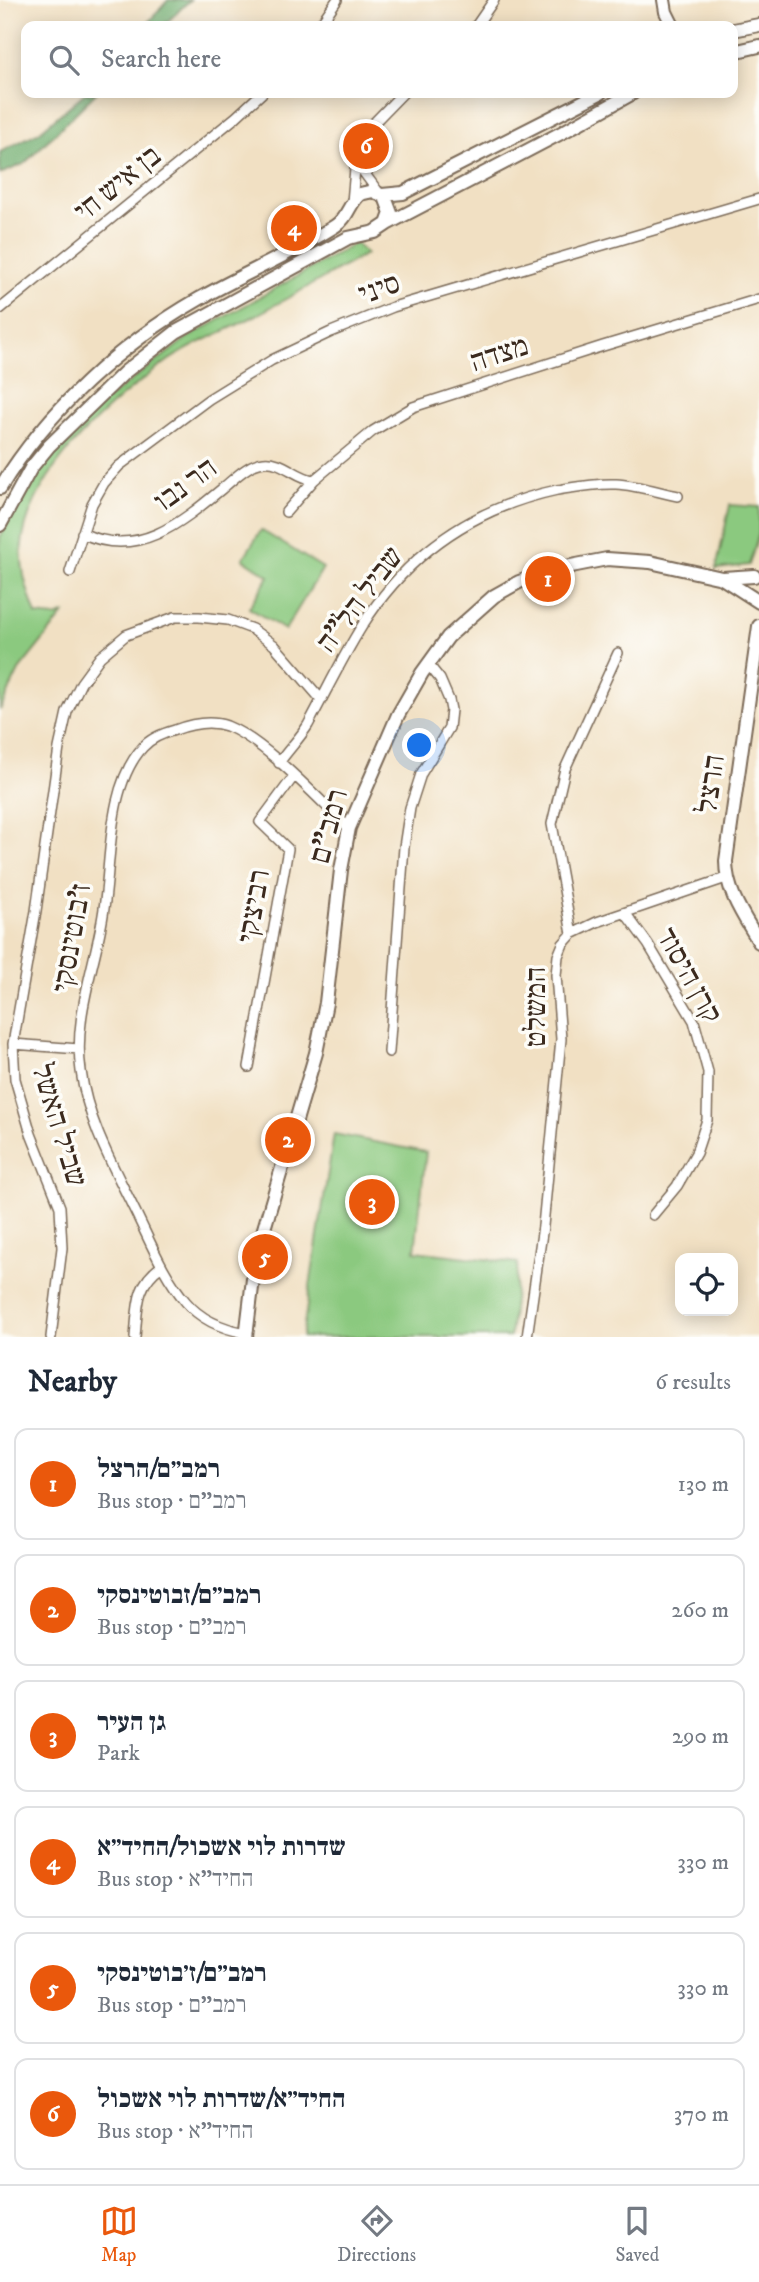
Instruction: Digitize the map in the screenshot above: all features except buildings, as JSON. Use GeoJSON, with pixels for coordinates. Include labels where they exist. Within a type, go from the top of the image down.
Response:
{"type":"FeatureCollection","features":[{"type":"Feature","properties":{"kind":"main road"},"geometry":{"type":"LineString","coordinates":[[663,21],[664,0]]}},
{"type":"Feature","properties":{"kind":"main road"},"geometry":{"type":"LineString","coordinates":[[664,0],[670,21]]}},
{"type":"Feature","properties":{"kind":"main road"},"geometry":{"type":"LineString","coordinates":[[738,29],[759,25]]}},
{"type":"Feature","properties":{"kind":"main road"},"geometry":{"type":"LineString","coordinates":[[738,51],[759,46]]}},
{"type":"Feature","properties":{"kind":"main road"},"geometry":{"type":"LineString","coordinates":[[0,488],[27,450],[69,400],[110,360],[155,326],[337,225],[360,194],[366,191],[381,194],[403,193],[590,98]]}},
{"type":"Feature","properties":{"kind":"main road"},"geometry":{"type":"LineString","coordinates":[[387,224],[624,98]]}},
{"type":"Feature","properties":{"kind":"main road"},"geometry":{"type":"LineString","coordinates":[[0,525],[31,468],[49,446],[125,372],[176,332],[348,238],[382,229],[390,219],[391,207],[381,194]]}},
{"type":"Feature","properties":{"kind":"main road"},"geometry":{"type":"LineString","coordinates":[[351,207],[353,222],[368,232]]}},
{"type":"Feature","properties":{"kind":"main road","name":"רמב\"ם"},"geometry":{"type":"LineString","coordinates":[[246,1335],[253,1279],[263,1232],[316,1053],[326,1003],[341,870],[349,828],[398,715],[428,664],[448,637],[494,596],[519,582],[561,568],[607,559],[650,562],[722,579],[755,599]]}},
{"type":"Feature","properties":{"kind":"main road"},"geometry":{"type":"LineString","coordinates":[[755,599],[749,587],[756,574]]}},
{"type":"Feature","properties":{"kind":"main road","name":"רמב\"ם"},"geometry":{"type":"LineString","coordinates":[[722,579],[756,574]]}},
{"type":"Feature","properties":{"kind":"main road","name":"הרצל"},"geometry":{"type":"LineString","coordinates":[[759,626],[726,861],[726,878],[733,898],[759,942]]}},
{"type":"Feature","properties":{"kind":"street"},"geometry":{"type":"LineString","coordinates":[[322,21],[337,0]]}},
{"type":"Feature","properties":{"kind":"street"},"geometry":{"type":"LineString","coordinates":[[479,21],[494,0]]}},
{"type":"Feature","properties":{"kind":"street","name":"בן איש חי"},"geometry":{"type":"LineString","coordinates":[[0,309],[257,98]]}},
{"type":"Feature","properties":{"kind":"street"},"geometry":{"type":"LineString","coordinates":[[351,207],[358,145],[362,135],[398,98]]}},
{"type":"Feature","properties":{"kind":"street"},"geometry":{"type":"LineString","coordinates":[[358,145],[362,170],[381,194]]}},
{"type":"Feature","properties":{"kind":"street","name":"סיני"},"geometry":{"type":"LineString","coordinates":[[70,572],[92,504],[104,483],[120,466],[209,399],[272,360],[393,307],[759,199]]}},
{"type":"Feature","properties":{"kind":"street","name":"מצדה"},"geometry":{"type":"LineString","coordinates":[[286,512],[314,480],[373,430],[413,407],[759,299]]}},
{"type":"Feature","properties":{"kind":"street","name":"הר נבו"},"geometry":{"type":"LineString","coordinates":[[82,533],[99,541],[122,542],[140,540],[166,530],[188,517],[255,464],[277,463],[314,480]]}},
{"type":"Feature","properties":{"kind":"street","name":"שביל הל\"ה"},"geometry":{"type":"LineString","coordinates":[[278,762],[307,726],[363,624],[426,551],[457,527],[526,497],[572,487],[615,484],[678,496]]}},
{"type":"Feature","properties":{"kind":"street","name":"שביל האשל"},"geometry":{"type":"LineString","coordinates":[[51,1337],[62,1248],[60,1207],[31,1134],[15,1079],[13,1044],[36,911],[59,748],[67,712],[80,682],[100,657],[126,635],[175,617],[228,620],[252,629],[274,645],[320,698]]}},
{"type":"Feature","properties":{"kind":"street","name":"המשלט"},"geometry":{"type":"LineString","coordinates":[[527,1337],[542,1226],[561,1039],[556,975],[558,956],[563,944],[572,934],[552,824],[565,769],[618,653]]}},
{"type":"Feature","properties":{"kind":"street"},"geometry":{"type":"LineString","coordinates":[[389,1052],[404,847],[410,807],[421,774],[449,728],[451,710],[449,699],[428,664]]}},
{"type":"Feature","properties":{"kind":"street","name":"ז'בוטינסקי"},"geometry":{"type":"LineString","coordinates":[[246,1335],[209,1320],[187,1303],[162,1266],[99,1136],[81,1074],[79,1049],[83,1012],[103,915],[117,793],[128,769],[144,746],[165,733],[190,725],[208,723],[227,726],[258,745],[349,828]]}},
{"type":"Feature","properties":{"kind":"street","name":"רביצקי"},"geometry":{"type":"LineString","coordinates":[[249,1067],[288,849],[260,822],[294,776]]}},
{"type":"Feature","properties":{"kind":"street"},"geometry":{"type":"LineString","coordinates":[[572,934],[597,922],[726,878]]}},
{"type":"Feature","properties":{"kind":"street","name":"קרן היסוד"},"geometry":{"type":"LineString","coordinates":[[626,914],[648,944],[694,1021],[708,1072],[707,1120],[696,1153],[677,1186],[653,1215]]}},
{"type":"Feature","properties":{"kind":"street"},"geometry":{"type":"LineString","coordinates":[[13,1044],[79,1049]]}},
{"type":"Feature","properties":{"kind":"street"},"geometry":{"type":"LineString","coordinates":[[135,1337],[141,1288],[149,1275],[162,1266]]}},
{"type":"Feature","properties":{"kind":"green space"},"geometry":{"type":"Polygon","coordinates":[[[168,0],[190,0],[168,21],[149,21],[168,0]]]}},
{"type":"Feature","properties":{"kind":"green space"},"geometry":{"type":"Polygon","coordinates":[[[79,98],[91,98],[24,164],[0,174],[0,152],[39,132],[79,98]]]}},
{"type":"Feature","properties":{"kind":"green space"},"geometry":{"type":"Polygon","coordinates":[[[356,243],[366,254],[260,313],[184,351],[143,379],[99,417],[59,462],[31,511],[23,537],[22,557],[36,615],[55,617],[64,614],[19,670],[0,710],[0,537],[20,500],[45,463],[98,406],[187,338],[356,243]]]}},
{"type":"Feature","properties":{"kind":"green space"},"geometry":{"type":"Polygon","coordinates":[[[730,505],[759,507],[759,533],[749,565],[716,569],[730,505]]]}},
{"type":"Feature","properties":{"kind":"green space"},"geometry":{"type":"Polygon","coordinates":[[[261,530],[323,568],[285,630],[249,608],[269,576],[243,559],[261,530]]]}},
{"type":"Feature","properties":{"kind":"green space"},"geometry":{"type":"Polygon","coordinates":[[[334,1134],[426,1152],[415,1251],[518,1263],[510,1337],[302,1337],[334,1134]]]}},
{"type":"Feature","properties":{"kind":"place","name":"החיד״א/שדרות לוי אשכול"},"geometry":{"type":"Point","coordinates":[366,146]}},
{"type":"Feature","properties":{"kind":"place","name":"שדרות לוי אשכול/החיד״א"},"geometry":{"type":"Point","coordinates":[294,228]}},
{"type":"Feature","properties":{"kind":"place","name":"רמב״ם/הרצל"},"geometry":{"type":"Point","coordinates":[548,579]}},
{"type":"Feature","properties":{"kind":"place","name":"רמב״ם/זבוטינסקי"},"geometry":{"type":"Point","coordinates":[288,1140]}},
{"type":"Feature","properties":{"kind":"place","name":"גן העיר"},"geometry":{"type":"Point","coordinates":[372,1202]}},
{"type":"Feature","properties":{"kind":"place","name":"רמב״ם/ז׳בוטינסקי"},"geometry":{"type":"Point","coordinates":[265,1257]}}]}
